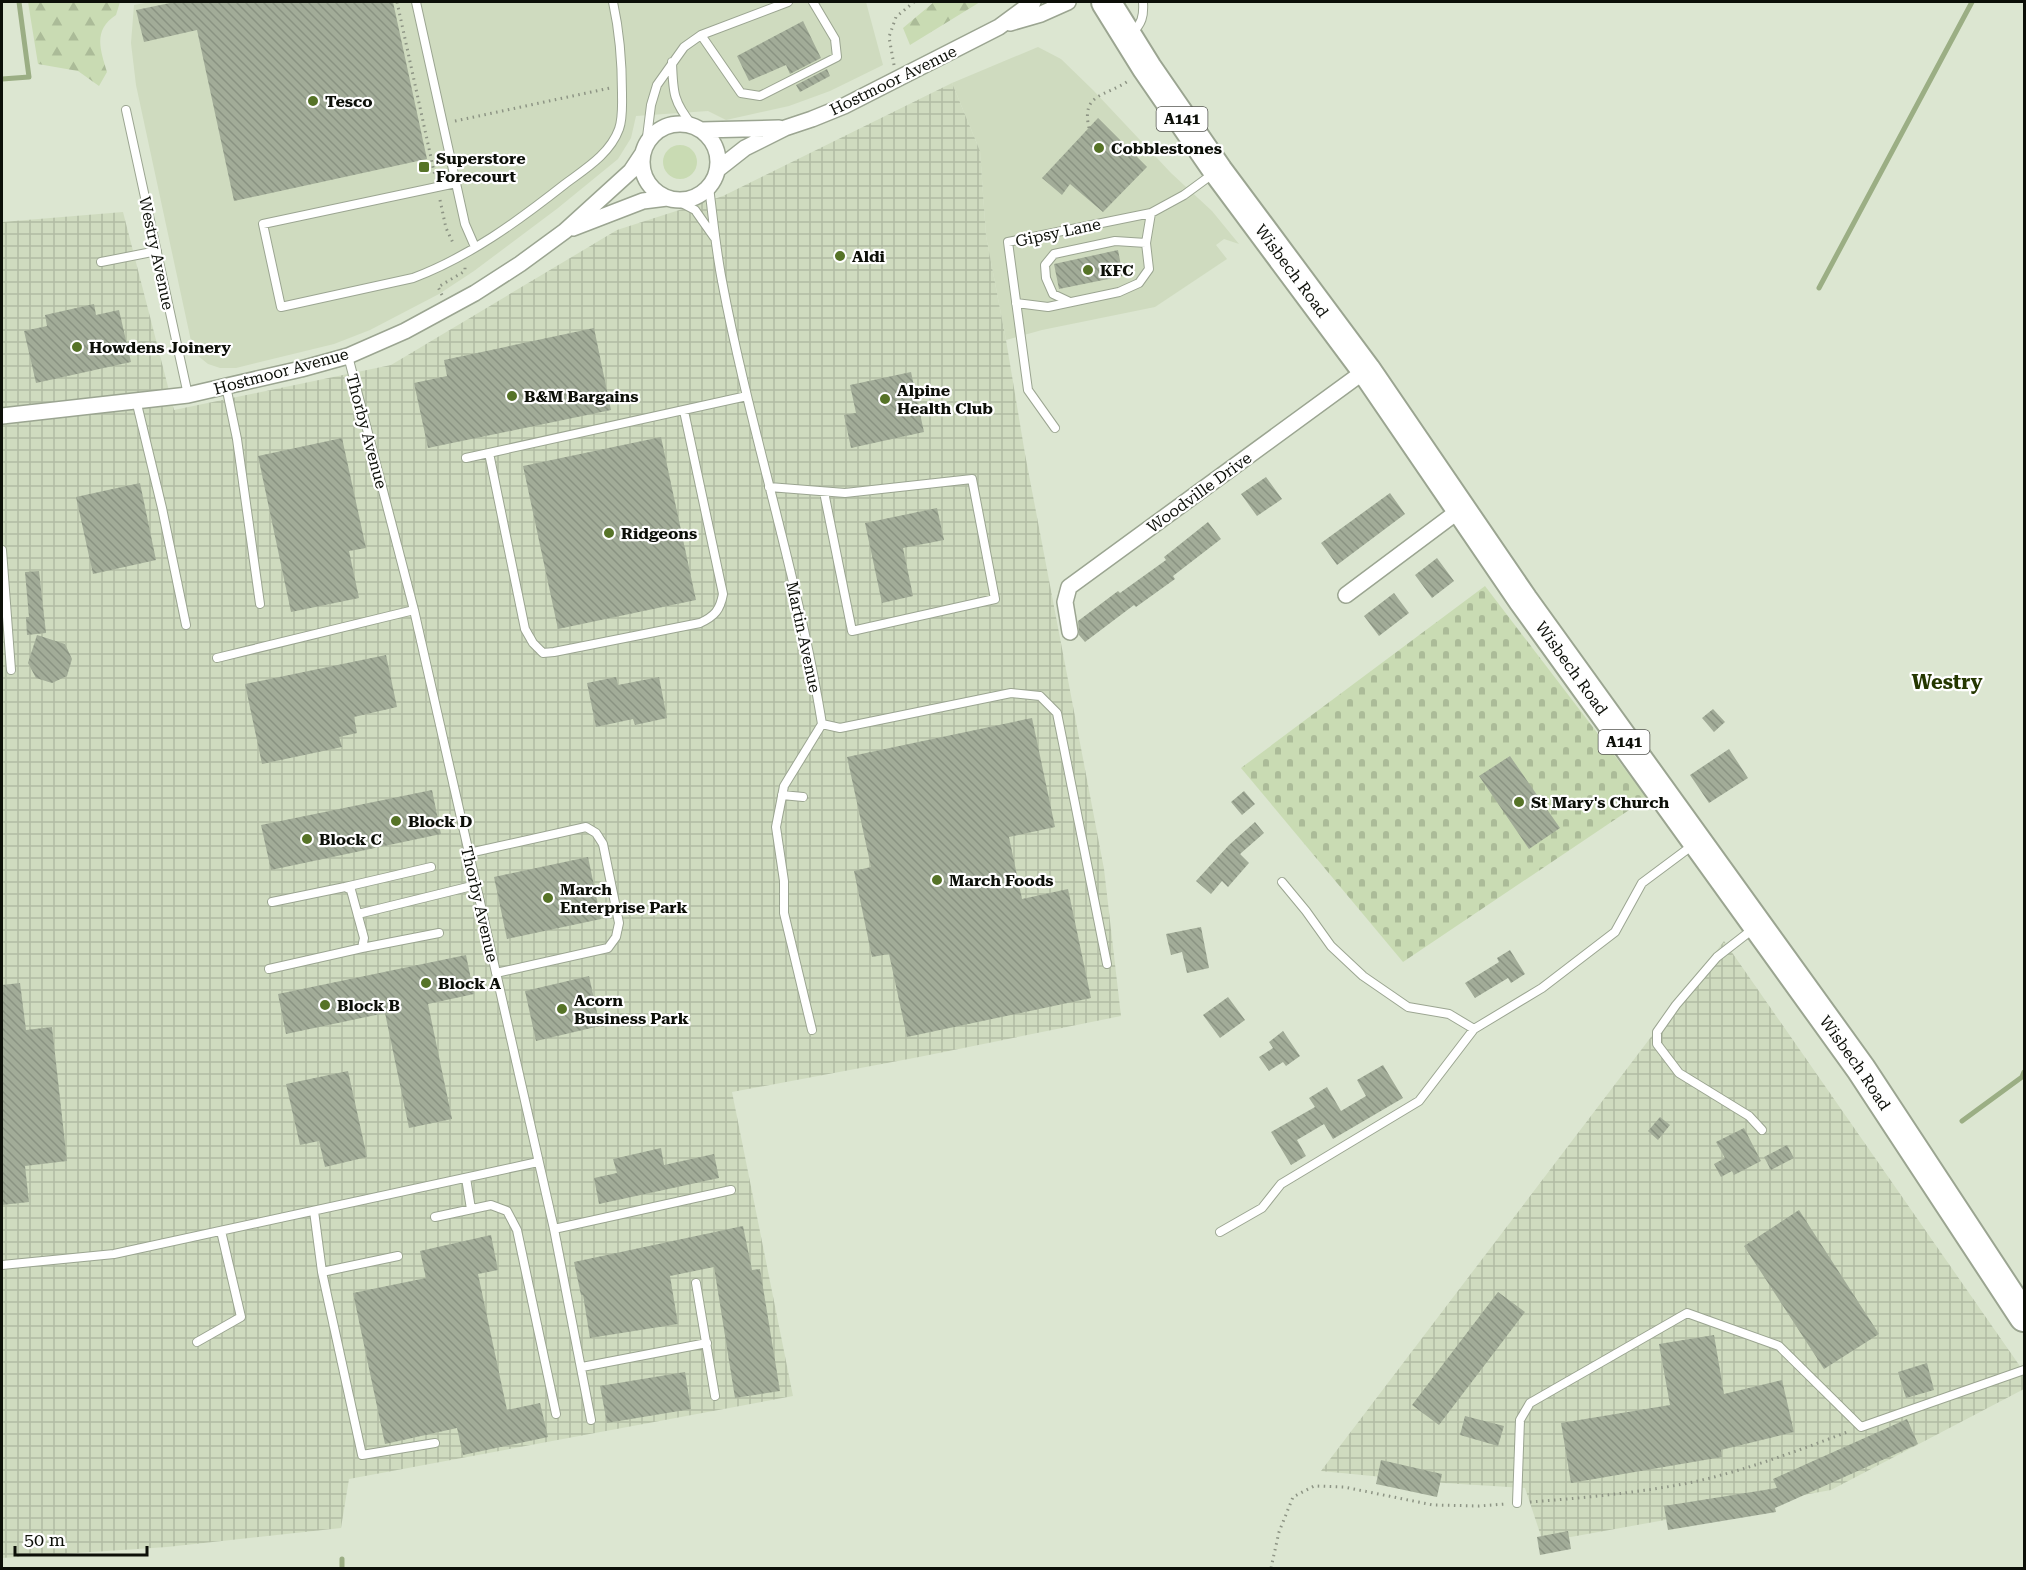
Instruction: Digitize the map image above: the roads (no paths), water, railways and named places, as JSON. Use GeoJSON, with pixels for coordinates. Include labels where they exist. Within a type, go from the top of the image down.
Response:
{"type":"FeatureCollection","features":[{"type":"Feature","properties":{"kind":"highway","name":"A141"},"geometry":{"type":"LineString","coordinates":[[1106,2],[1147,68],[1218,171]]}},
{"type":"Feature","properties":{"kind":"highway","name":"Wisbech Road"},"geometry":{"type":"LineString","coordinates":[[1218,171],[1366,370],[1523,600],[1861,1069],[2025,1317]]}},
{"type":"Feature","properties":{"kind":"street","name":"Hostmoor Avenue"},"geometry":{"type":"LineString","coordinates":[[717,171],[745,148],[785,128],[844,106],[999,27],[1033,2]]}},
{"type":"Feature","properties":{"kind":"street","name":"Hostmoor Avenue"},"geometry":{"type":"LineString","coordinates":[[999,27],[1041,14],[1068,2]]}},
{"type":"Feature","properties":{"kind":"street"},"geometry":{"type":"LineString","coordinates":[[682,124],[697,128],[713,144],[717,153],[717,171],[709,187],[694,197],[671,199],[659,194],[647,180],[643,172],[645,149],[652,136],[661,129],[682,124]]}},
{"type":"Feature","properties":{"kind":"street","name":"Hostmoor Avenue"},"geometry":{"type":"LineString","coordinates":[[697,128],[785,128]]}},
{"type":"Feature","properties":{"kind":"street","name":"Hostmoor Avenue"},"geometry":{"type":"LineString","coordinates":[[2,416],[188,395],[348,356],[405,331],[476,293],[520,264],[565,231],[631,171],[645,149]]}},
{"type":"Feature","properties":{"kind":"street","name":"Hostmoor Avenue"},"geometry":{"type":"LineString","coordinates":[[565,231],[643,201],[671,199]]}},
{"type":"Feature","properties":{"kind":"street","name":"Woodville Drive"},"geometry":{"type":"LineString","coordinates":[[1070,632],[1065,602],[1069,587],[1366,370]]}},
{"type":"Feature","properties":{"kind":"street"},"geometry":{"type":"LineString","coordinates":[[1346,595],[1461,509]]}},
{"type":"Feature","properties":{"kind":"lane"},"geometry":{"type":"LineString","coordinates":[[416,2],[465,224],[475,247]]}},
{"type":"Feature","properties":{"kind":"lane"},"geometry":{"type":"LineString","coordinates":[[456,183],[263,224],[281,307],[413,278],[459,256],[522,218],[601,156],[613,143],[620,128],[622,88],[620,37],[613,2]]}},
{"type":"Feature","properties":{"kind":"lane"},"geometry":{"type":"LineString","coordinates":[[645,149],[657,85],[684,47],[701,35],[788,2]]}},
{"type":"Feature","properties":{"kind":"lane"},"geometry":{"type":"LineString","coordinates":[[701,35],[741,93],[760,96],[837,57],[836,39],[813,2]]}},
{"type":"Feature","properties":{"kind":"lane"},"geometry":{"type":"LineString","coordinates":[[1128,37],[1138,27],[1144,16],[1143,2]]}},
{"type":"Feature","properties":{"kind":"lane"},"geometry":{"type":"LineString","coordinates":[[672,62],[673,89],[677,102],[681,111],[697,128]]}},
{"type":"Feature","properties":{"kind":"lane","name":"Westry Avenue"},"geometry":{"type":"LineString","coordinates":[[126,110],[188,395]]}},
{"type":"Feature","properties":{"kind":"lane","name":"Gipsy Lane"},"geometry":{"type":"LineString","coordinates":[[1054,428],[1028,390],[1008,242],[1151,213],[1184,195],[1218,171]]}},
{"type":"Feature","properties":{"kind":"lane","name":"Martin Avenue"},"geometry":{"type":"LineString","coordinates":[[709,187],[722,281],[747,396],[812,662],[822,724]]}},
{"type":"Feature","properties":{"kind":"lane","name":"Martin Avenue"},"geometry":{"type":"LineString","coordinates":[[671,199],[695,210],[715,238]]}},
{"type":"Feature","properties":{"kind":"lane"},"geometry":{"type":"LineString","coordinates":[[1016,303],[1048,307],[1119,292],[1139,283],[1149,269],[1146,243],[1151,213]]}},
{"type":"Feature","properties":{"kind":"lane"},"geometry":{"type":"LineString","coordinates":[[1071,302],[1053,294],[1046,278],[1045,265],[1054,254],[1115,241],[1146,243]]}},
{"type":"Feature","properties":{"kind":"lane"},"geometry":{"type":"LineString","coordinates":[[101,262],[157,251]]}},
{"type":"Feature","properties":{"kind":"lane","name":"Thorby Avenue"},"geometry":{"type":"LineString","coordinates":[[348,356],[414,610],[554,1229],[591,1420]]}},
{"type":"Feature","properties":{"kind":"lane"},"geometry":{"type":"LineString","coordinates":[[226,386],[237,439],[260,604]]}},
{"type":"Feature","properties":{"kind":"lane"},"geometry":{"type":"LineString","coordinates":[[466,458],[747,396]]}},
{"type":"Feature","properties":{"kind":"lane"},"geometry":{"type":"LineString","coordinates":[[136,400],[162,508],[186,625]]}},
{"type":"Feature","properties":{"kind":"lane"},"geometry":{"type":"LineString","coordinates":[[489,453],[525,629],[533,643],[543,653],[689,625],[711,618],[720,608],[723,594],[684,411]]}},
{"type":"Feature","properties":{"kind":"lane"},"geometry":{"type":"LineString","coordinates":[[769,487],[824,492],[845,494],[972,479],[995,599],[852,631],[824,492]]}},
{"type":"Feature","properties":{"kind":"lane"},"geometry":{"type":"LineString","coordinates":[[2,550],[11,670]]}},
{"type":"Feature","properties":{"kind":"lane"},"geometry":{"type":"LineString","coordinates":[[217,658],[414,610]]}},
{"type":"Feature","properties":{"kind":"lane"},"geometry":{"type":"LineString","coordinates":[[812,1030],[784,913],[784,881],[776,827],[784,786],[822,724],[840,728],[1011,693],[1040,696],[1057,713],[1107,964]]}},
{"type":"Feature","properties":{"kind":"lane"},"geometry":{"type":"LineString","coordinates":[[782,795],[803,797]]}},
{"type":"Feature","properties":{"kind":"lane"},"geometry":{"type":"LineString","coordinates":[[469,853],[586,827],[596,833],[603,844],[619,924],[616,937],[608,948],[496,973]]}},
{"type":"Feature","properties":{"kind":"lane"},"geometry":{"type":"LineString","coordinates":[[1220,1232],[1262,1208],[1281,1184],[1419,1101],[1474,1029],[1542,988],[1615,932],[1641,883],[1696,842]]}},
{"type":"Feature","properties":{"kind":"lane"},"geometry":{"type":"LineString","coordinates":[[272,902],[345,888],[431,867]]}},
{"type":"Feature","properties":{"kind":"lane"},"geometry":{"type":"LineString","coordinates":[[1282,882],[1306,910],[1331,946],[1363,976],[1408,1007],[1449,1014],[1474,1029]]}},
{"type":"Feature","properties":{"kind":"lane"},"geometry":{"type":"LineString","coordinates":[[358,914],[476,885]]}},
{"type":"Feature","properties":{"kind":"lane"},"geometry":{"type":"LineString","coordinates":[[345,888],[351,890],[358,914],[364,938],[362,948]]}},
{"type":"Feature","properties":{"kind":"lane"},"geometry":{"type":"LineString","coordinates":[[1757,926],[1717,957],[1676,1005],[1657,1032],[1657,1044],[1678,1073],[1749,1116],[1762,1130]]}},
{"type":"Feature","properties":{"kind":"lane"},"geometry":{"type":"LineString","coordinates":[[269,969],[439,933]]}},
{"type":"Feature","properties":{"kind":"lane"},"geometry":{"type":"LineString","coordinates":[[2,1264],[114,1254],[538,1162]]}},
{"type":"Feature","properties":{"kind":"lane"},"geometry":{"type":"LineString","coordinates":[[466,1178],[471,1209]]}},
{"type":"Feature","properties":{"kind":"lane"},"geometry":{"type":"LineString","coordinates":[[554,1229],[731,1190]]}},
{"type":"Feature","properties":{"kind":"lane"},"geometry":{"type":"LineString","coordinates":[[435,1218],[491,1204],[507,1211],[517,1230],[556,1414]]}},
{"type":"Feature","properties":{"kind":"lane"},"geometry":{"type":"LineString","coordinates":[[314,1211],[322,1272],[362,1455],[435,1443]]}},
{"type":"Feature","properties":{"kind":"lane"},"geometry":{"type":"LineString","coordinates":[[197,1342],[241,1317],[221,1231]]}},
{"type":"Feature","properties":{"kind":"lane"},"geometry":{"type":"LineString","coordinates":[[322,1272],[398,1256]]}},
{"type":"Feature","properties":{"kind":"lane"},"geometry":{"type":"LineString","coordinates":[[696,1283],[715,1396]]}},
{"type":"Feature","properties":{"kind":"lane"},"geometry":{"type":"LineString","coordinates":[[1517,1503],[1520,1420],[1530,1403],[1687,1313],[1779,1346],[1861,1427],[2025,1370]]}},
{"type":"Feature","properties":{"kind":"lane"},"geometry":{"type":"LineString","coordinates":[[582,1367],[707,1343]]}},
{"type":"Feature","properties":{"kind":"waterway"},"geometry":{"type":"LineString","coordinates":[[2,79],[29,77],[19,2]]}},
{"type":"Feature","properties":{"kind":"waterway"},"geometry":{"type":"LineString","coordinates":[[1819,288],[1972,2]]}},
{"type":"Feature","properties":{"kind":"waterway"},"geometry":{"type":"LineString","coordinates":[[1962,1121],[2022,1077],[2024,1072]]}},
{"type":"Feature","properties":{"kind":"waterway"},"geometry":{"type":"LineString","coordinates":[[342,1559],[342,1568]]}},
{"type":"Feature","properties":{"kind":"place","name":"Tesco"},"geometry":{"type":"Point","coordinates":[313,101]}},
{"type":"Feature","properties":{"kind":"place","name":"Cobblestones"},"geometry":{"type":"Point","coordinates":[1099,148]}},
{"type":"Feature","properties":{"kind":"place","name":"Superstore Forecourt"},"geometry":{"type":"Point","coordinates":[424,167]}},
{"type":"Feature","properties":{"kind":"place","name":"Aldi"},"geometry":{"type":"Point","coordinates":[840,256]}},
{"type":"Feature","properties":{"kind":"place","name":"KFC"},"geometry":{"type":"Point","coordinates":[1088,270]}},
{"type":"Feature","properties":{"kind":"place","name":"Howdens Joinery"},"geometry":{"type":"Point","coordinates":[77,347]}},
{"type":"Feature","properties":{"kind":"place","name":"B&M Bargains"},"geometry":{"type":"Point","coordinates":[512,396]}},
{"type":"Feature","properties":{"kind":"place","name":"Alpine Health Club"},"geometry":{"type":"Point","coordinates":[885,399]}},
{"type":"Feature","properties":{"kind":"place","name":"Ridgeons"},"geometry":{"type":"Point","coordinates":[609,533]}},
{"type":"Feature","properties":{"kind":"place","name":"St Mary's Church"},"geometry":{"type":"Point","coordinates":[1519,802]}},
{"type":"Feature","properties":{"kind":"place","name":"Block D"},"geometry":{"type":"Point","coordinates":[396,821]}},
{"type":"Feature","properties":{"kind":"place","name":"Block C"},"geometry":{"type":"Point","coordinates":[307,839]}},
{"type":"Feature","properties":{"kind":"place","name":"March Foods"},"geometry":{"type":"Point","coordinates":[937,880]}},
{"type":"Feature","properties":{"kind":"place","name":"March Enterprise Park"},"geometry":{"type":"Point","coordinates":[548,898]}},
{"type":"Feature","properties":{"kind":"place","name":"Block A"},"geometry":{"type":"Point","coordinates":[426,983]}},
{"type":"Feature","properties":{"kind":"place","name":"Block B"},"geometry":{"type":"Point","coordinates":[325,1005]}},
{"type":"Feature","properties":{"kind":"place","name":"Acorn Business Park"},"geometry":{"type":"Point","coordinates":[562,1009]}},
{"type":"Feature","properties":{"kind":"district","name":"Westry"},"geometry":{"type":"Point","coordinates":[1947,682]}}]}
